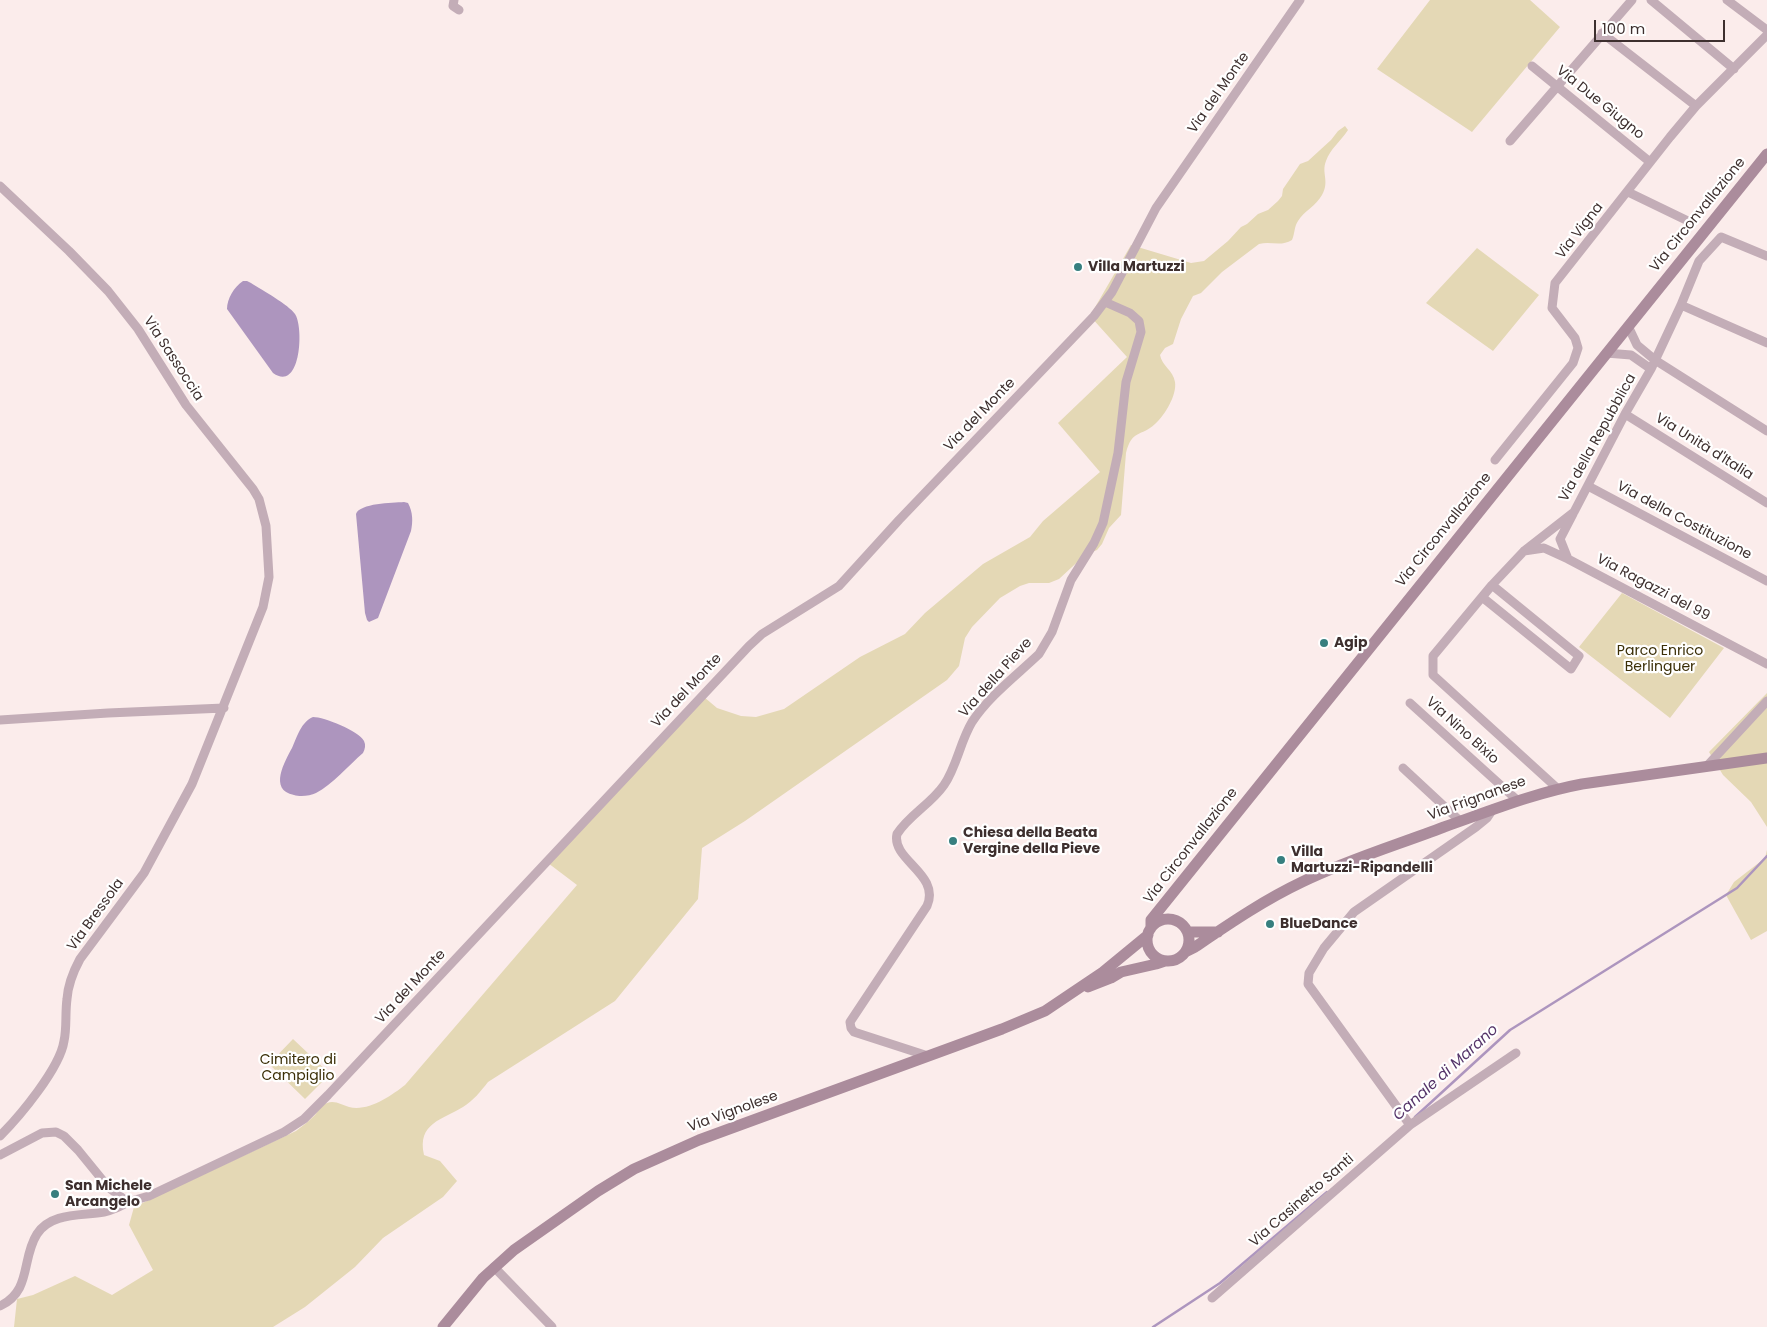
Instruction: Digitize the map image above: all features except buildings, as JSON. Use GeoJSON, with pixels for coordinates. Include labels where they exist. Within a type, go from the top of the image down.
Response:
{"type":"FeatureCollection","features":[{"type":"Feature","properties":{"kind":"main road","name":"Via Circonvallazione"},"geometry":{"type":"LineString","coordinates":[[1075,992],[1103,972],[1149,932],[1151,920],[1767,154]]}},
{"type":"Feature","properties":{"kind":"main road","name":"Via Frignanese"},"geometry":{"type":"LineString","coordinates":[[1186,951],[1273,896],[1303,881],[1517,800],[1557,788],[1767,758]]}},
{"type":"Feature","properties":{"kind":"main road"},"geometry":{"type":"LineString","coordinates":[[1168,900],[1166,916],[1169,919]]}},
{"type":"Feature","properties":{"kind":"main road"},"geometry":{"type":"LineString","coordinates":[[1075,992],[1096,985],[1121,972],[1176,960],[1186,951],[1189,945],[1188,932],[1180,923],[1169,919],[1156,923],[1149,932],[1148,948],[1156,958],[1165,961]]}},
{"type":"Feature","properties":{"kind":"main road"},"geometry":{"type":"LineString","coordinates":[[1188,932],[1218,932]]}},
{"type":"Feature","properties":{"kind":"main road","name":"Via Vignolese"},"geometry":{"type":"LineString","coordinates":[[443,1327],[464,1299],[494,1267],[514,1250],[598,1191],[634,1169],[707,1137],[1024,1021],[1045,1011],[1075,992]]}},
{"type":"Feature","properties":{"kind":"street"},"geometry":{"type":"LineString","coordinates":[[454,0],[453,6],[458,10]]}},
{"type":"Feature","properties":{"kind":"street","name":"Via del Monte"},"geometry":{"type":"LineString","coordinates":[[0,1306],[18,1293],[32,1246],[37,1233],[42,1228],[68,1216],[117,1209],[128,1202],[142,1199],[284,1132],[304,1119],[749,646],[762,634],[839,586],[1105,302],[1151,217],[1300,0]]}},
{"type":"Feature","properties":{"kind":"street"},"geometry":{"type":"LineString","coordinates":[[1510,140],[1632,0]]}},
{"type":"Feature","properties":{"kind":"street"},"geometry":{"type":"LineString","coordinates":[[1651,0],[1734,68]]}},
{"type":"Feature","properties":{"kind":"street"},"geometry":{"type":"LineString","coordinates":[[1728,0],[1767,30]]}},
{"type":"Feature","properties":{"kind":"street"},"geometry":{"type":"LineString","coordinates":[[1602,33],[1696,106]]}},
{"type":"Feature","properties":{"kind":"street","name":"Via Vigna"},"geometry":{"type":"LineString","coordinates":[[1495,460],[1573,363],[1578,348],[1575,338],[1552,308],[1555,283],[1696,106],[1767,35]]}},
{"type":"Feature","properties":{"kind":"street","name":"Via Due Giugno"},"geometry":{"type":"LineString","coordinates":[[1532,66],[1650,162]]}},
{"type":"Feature","properties":{"kind":"street","name":"Via Sassoccia"},"geometry":{"type":"LineString","coordinates":[[0,186],[69,250],[108,291],[138,329],[186,405],[247,480],[259,499],[265,517],[269,578]]}},
{"type":"Feature","properties":{"kind":"street"},"geometry":{"type":"LineString","coordinates":[[1628,192],[1688,222]]}},
{"type":"Feature","properties":{"kind":"street","name":"Via della Repubblica"},"geometry":{"type":"LineString","coordinates":[[1557,788],[1433,675],[1433,656],[1492,585],[1524,551],[1574,512],[1651,369],[1699,261],[1722,237],[1767,256]]}},
{"type":"Feature","properties":{"kind":"street","name":"Via della Pieve"},"geometry":{"type":"LineString","coordinates":[[928,1056],[854,1032],[850,1022],[927,906],[931,897],[928,885],[897,846],[896,834],[944,785],[963,740],[974,720],[992,698],[1044,646],[1052,632],[1071,580],[1094,543],[1103,523],[1118,453],[1126,382],[1141,332],[1139,321],[1130,313],[1105,302]]}},
{"type":"Feature","properties":{"kind":"street"},"geometry":{"type":"LineString","coordinates":[[1681,305],[1767,343]]}},
{"type":"Feature","properties":{"kind":"street"},"geometry":{"type":"LineString","coordinates":[[1628,326],[1637,345],[1655,360],[1767,431]]}},
{"type":"Feature","properties":{"kind":"street"},"geometry":{"type":"LineString","coordinates":[[1606,353],[1631,355],[1651,369]]}},
{"type":"Feature","properties":{"kind":"street","name":"Via Unità d'Italia"},"geometry":{"type":"LineString","coordinates":[[1626,414],[1767,503]]}},
{"type":"Feature","properties":{"kind":"street","name":"Via della Costituzione"},"geometry":{"type":"LineString","coordinates":[[1588,486],[1767,581]]}},
{"type":"Feature","properties":{"kind":"street"},"geometry":{"type":"LineString","coordinates":[[1568,559],[1560,539],[1574,512]]}},
{"type":"Feature","properties":{"kind":"street","name":"Via Ragazzi del 99"},"geometry":{"type":"LineString","coordinates":[[1524,551],[1544,548],[1568,559],[1767,664]]}},
{"type":"Feature","properties":{"kind":"street","name":"Via Bressola"},"geometry":{"type":"LineString","coordinates":[[0,1136],[29,1103],[60,1055],[66,1031],[68,990],[80,959],[144,873],[192,784],[263,608],[269,578]]}},
{"type":"Feature","properties":{"kind":"street"},"geometry":{"type":"LineString","coordinates":[[1482,597],[1571,669],[1579,656],[1492,585]]}},
{"type":"Feature","properties":{"kind":"street"},"geometry":{"type":"LineString","coordinates":[[1706,767],[1767,701]]}},
{"type":"Feature","properties":{"kind":"street","name":"Via Nino Bixio"},"geometry":{"type":"LineString","coordinates":[[1410,703],[1517,800]]}},
{"type":"Feature","properties":{"kind":"street"},"geometry":{"type":"LineString","coordinates":[[0,720],[224,708]]}},
{"type":"Feature","properties":{"kind":"street"},"geometry":{"type":"LineString","coordinates":[[1403,768],[1460,821]]}},
{"type":"Feature","properties":{"kind":"street"},"geometry":{"type":"LineString","coordinates":[[1408,1122],[1308,984],[1307,977],[1324,948],[1354,912],[1476,827],[1487,818],[1493,808]]}},
{"type":"Feature","properties":{"kind":"street","name":"Via Casinetto Santi"},"geometry":{"type":"LineString","coordinates":[[1212,1298],[1408,1122],[1516,1053]]}},
{"type":"Feature","properties":{"kind":"street"},"geometry":{"type":"LineString","coordinates":[[0,1154],[42,1132],[56,1132],[64,1136],[78,1150],[109,1188],[128,1202]]}},
{"type":"Feature","properties":{"kind":"street"},"geometry":{"type":"LineString","coordinates":[[494,1267],[552,1327]]}},
{"type":"Feature","properties":{"kind":"green space"},"geometry":{"type":"Polygon","coordinates":[[[1430,0],[1530,0],[1560,27],[1472,132],[1377,69],[1430,0]]]}},
{"type":"Feature","properties":{"kind":"green space"},"geometry":{"type":"Polygon","coordinates":[[[1345,126],[1348,130],[1326,161],[1324,169],[1325,185],[1322,195],[1298,221],[1292,240],[1280,244],[1259,244],[1222,272],[1201,293],[1193,296],[1181,319],[1173,344],[1165,348],[1160,355],[1174,378],[1175,387],[1172,399],[1159,420],[1150,428],[1134,437],[1128,445],[1121,515],[1109,528],[1102,544],[1097,550],[1085,555],[1059,579],[1049,583],[1029,583],[1000,598],[972,627],[965,638],[959,666],[947,680],[745,821],[702,848],[698,899],[615,1001],[488,1082],[467,1105],[440,1119],[428,1129],[424,1136],[424,1155],[440,1161],[457,1181],[443,1197],[383,1238],[355,1267],[305,1307],[273,1327],[14,1327],[17,1299],[33,1295],[75,1276],[112,1295],[153,1270],[129,1225],[134,1207],[296,1131],[327,1103],[333,1102],[356,1108],[364,1107],[379,1102],[405,1085],[577,885],[544,860],[704,697],[717,708],[741,716],[756,717],[784,709],[860,657],[905,634],[925,613],[983,564],[1030,537],[1043,521],[1100,472],[1058,423],[1127,357],[1090,316],[1131,245],[1191,263],[1204,261],[1228,241],[1241,227],[1258,214],[1268,210],[1278,201],[1282,196],[1283,189],[1300,164],[1308,161],[1345,126]]]}},
{"type":"Feature","properties":{"kind":"green space"},"geometry":{"type":"Polygon","coordinates":[[[1477,248],[1539,295],[1493,351],[1426,303],[1477,248]]]}},
{"type":"Feature","properties":{"kind":"green space","name":"Parco Enrico Berlinguer"},"geometry":{"type":"Polygon","coordinates":[[[1622,593],[1724,648],[1670,718],[1579,647],[1622,593]]]}},
{"type":"Feature","properties":{"kind":"green space"},"geometry":{"type":"Polygon","coordinates":[[[1767,693],[1767,827],[1751,802],[1723,775],[1709,752],[1767,693]]]}},
{"type":"Feature","properties":{"kind":"green space"},"geometry":{"type":"Polygon","coordinates":[[[1767,850],[1767,931],[1751,940],[1726,895],[1734,882],[1765,858],[1767,850]]]}},
{"type":"Feature","properties":{"kind":"green space","name":"Cimitero di Campiglio"},"geometry":{"type":"Polygon","coordinates":[[[293,1039],[330,1074],[305,1099],[269,1064],[293,1039]]]}},
{"type":"Feature","properties":{"kind":"shaded area"},"geometry":{"type":"Polygon","coordinates":[[[243,281],[251,283],[275,298],[295,314],[299,332],[298,356],[295,367],[290,374],[282,377],[273,373],[227,309],[228,301],[232,294],[243,281]]]}},
{"type":"Feature","properties":{"kind":"shaded area"},"geometry":{"type":"Polygon","coordinates":[[[408,503],[411,510],[411,531],[378,618],[369,622],[365,613],[356,514],[359,510],[370,506],[408,503]]]}},
{"type":"Feature","properties":{"kind":"shaded area"},"geometry":{"type":"Polygon","coordinates":[[[313,717],[333,722],[349,729],[361,737],[365,748],[363,753],[322,789],[311,795],[296,796],[286,792],[282,787],[280,781],[281,774],[300,730],[305,722],[313,717]]]}},
{"type":"Feature","properties":{"kind":"waterway","name":"Canale di Marano"},"geometry":{"type":"LineString","coordinates":[[1415,1117],[1510,1030],[1737,888],[1767,856]]}},
{"type":"Feature","properties":{"kind":"waterway","name":"Canale di Marano"},"geometry":{"type":"LineString","coordinates":[[1153,1327],[1220,1283],[1327,1192]]}},
{"type":"Feature","properties":{"kind":"place","name":"Villa Martuzzi"},"geometry":{"type":"Point","coordinates":[1078,267]}},
{"type":"Feature","properties":{"kind":"place","name":"Agip"},"geometry":{"type":"Point","coordinates":[1324,643]}},
{"type":"Feature","properties":{"kind":"place","name":"Chiesa della Beata Vergine della Pieve"},"geometry":{"type":"Point","coordinates":[953,841]}},
{"type":"Feature","properties":{"kind":"place","name":"Villa Martuzzi-Ripandelli"},"geometry":{"type":"Point","coordinates":[1281,860]}},
{"type":"Feature","properties":{"kind":"place","name":"BlueDance"},"geometry":{"type":"Point","coordinates":[1270,924]}},
{"type":"Feature","properties":{"kind":"place","name":"San Michele Arcangelo"},"geometry":{"type":"Point","coordinates":[55,1194]}}]}
